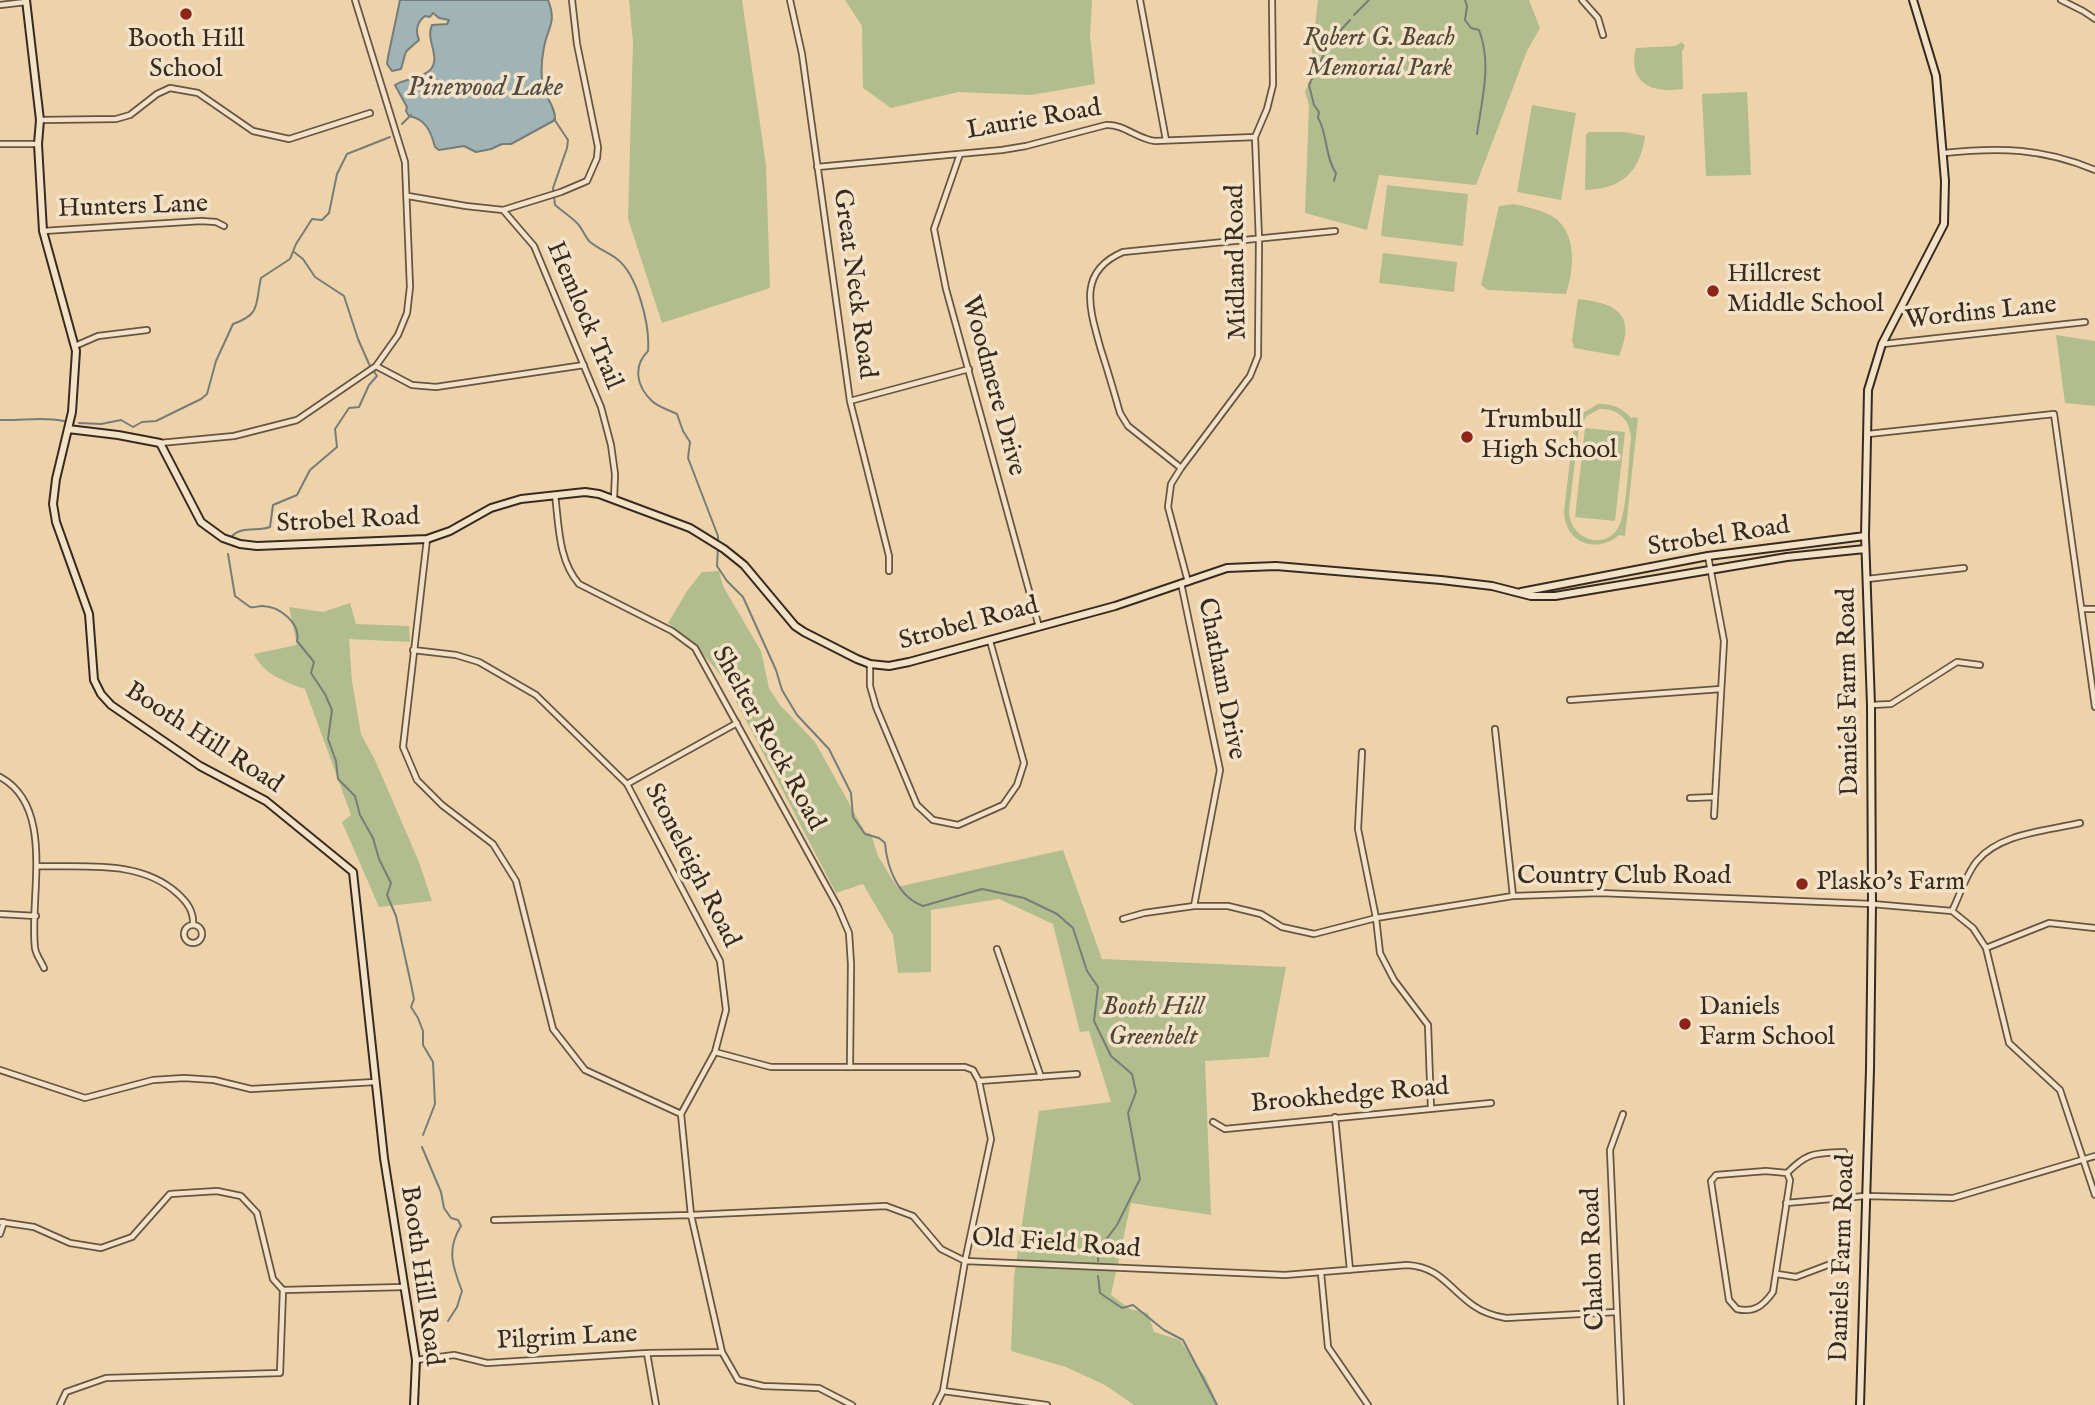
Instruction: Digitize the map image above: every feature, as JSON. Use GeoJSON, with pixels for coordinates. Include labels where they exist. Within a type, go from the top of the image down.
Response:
{"type":"FeatureCollection","features":[{"type":"Feature","properties":{"kind":"street"},"geometry":{"type":"LineString","coordinates":[[68,429],[160,443],[234,436],[297,420],[373,368],[398,335],[408,313],[410,288],[405,162],[355,0]]}},
{"type":"Feature","properties":{"kind":"street"},"geometry":{"type":"LineString","coordinates":[[408,196],[503,210],[587,181],[597,158],[598,148],[576,44],[572,0]]}},
{"type":"Feature","properties":{"kind":"street","name":"Great Neck Road"},"geometry":{"type":"LineString","coordinates":[[790,0],[802,54],[850,401],[889,556],[888,571]]}},
{"type":"Feature","properties":{"kind":"street"},"geometry":{"type":"LineString","coordinates":[[1140,0],[1166,140]]}},
{"type":"Feature","properties":{"kind":"street","name":"Midland Road"},"geometry":{"type":"LineString","coordinates":[[1184,582],[1168,507],[1171,484],[1250,376],[1258,356],[1259,240],[1255,137],[1267,109],[1273,85],[1272,0]]}},
{"type":"Feature","properties":{"kind":"street"},"geometry":{"type":"LineString","coordinates":[[1582,0],[1598,18],[1603,35]]}},
{"type":"Feature","properties":{"kind":"street","name":"Daniels Farm Road"},"geometry":{"type":"LineString","coordinates":[[1860,1405],[1872,904],[1871,705],[1865,536],[1868,390],[1882,344],[1944,224],[1944,153],[1936,76],[1913,0]]}},
{"type":"Feature","properties":{"kind":"street"},"geometry":{"type":"LineString","coordinates":[[2061,0],[2095,19]]}},
{"type":"Feature","properties":{"kind":"street"},"geometry":{"type":"LineString","coordinates":[[0,5],[26,1]]}},
{"type":"Feature","properties":{"kind":"street","name":"Booth Hill Road"},"geometry":{"type":"LineString","coordinates":[[26,1],[40,120],[38,144],[43,231],[75,346],[72,412],[56,479],[53,504],[56,522],[89,614],[94,680],[111,705],[200,766],[266,801],[353,872],[384,1158],[416,1360],[414,1405]]}},
{"type":"Feature","properties":{"kind":"street"},"geometry":{"type":"LineString","coordinates":[[40,120],[116,119],[130,115],[157,94],[170,88],[198,93],[253,131],[289,139],[370,113]]}},
{"type":"Feature","properties":{"kind":"street","name":"Laurie Road"},"geometry":{"type":"LineString","coordinates":[[817,167],[1026,146],[1111,124],[1139,138],[1166,140],[1255,137]]}},
{"type":"Feature","properties":{"kind":"street"},"geometry":{"type":"LineString","coordinates":[[0,144],[38,144]]}},
{"type":"Feature","properties":{"kind":"street"},"geometry":{"type":"LineString","coordinates":[[1944,153],[1983,150],[2040,152],[2095,170]]}},
{"type":"Feature","properties":{"kind":"street","name":"Woodmere Drive"},"geometry":{"type":"LineString","coordinates":[[960,154],[934,229],[946,289],[1039,627]]}},
{"type":"Feature","properties":{"kind":"street","name":"Hemlock Trail"},"geometry":{"type":"LineString","coordinates":[[503,210],[534,246],[601,407],[611,445],[615,474],[614,499]]}},
{"type":"Feature","properties":{"kind":"street","name":"Hunters Lane"},"geometry":{"type":"LineString","coordinates":[[43,231],[201,221],[216,222],[224,226]]}},
{"type":"Feature","properties":{"kind":"street"},"geometry":{"type":"LineString","coordinates":[[1181,468],[1128,426],[1120,413],[1090,313],[1089,295],[1093,277],[1107,259],[1124,252],[1335,231]]}},
{"type":"Feature","properties":{"kind":"street","name":"Wordins Lane"},"geometry":{"type":"LineString","coordinates":[[1882,344],[2085,322]]}},
{"type":"Feature","properties":{"kind":"street"},"geometry":{"type":"LineString","coordinates":[[75,346],[98,336],[147,330]]}},
{"type":"Feature","properties":{"kind":"street"},"geometry":{"type":"LineString","coordinates":[[373,368],[412,385],[436,387],[584,365]]}},
{"type":"Feature","properties":{"kind":"street"},"geometry":{"type":"LineString","coordinates":[[850,401],[969,369]]}},
{"type":"Feature","properties":{"kind":"street"},"geometry":{"type":"LineString","coordinates":[[1868,434],[2054,414],[2095,707]]}},
{"type":"Feature","properties":{"kind":"street","name":"Strobel Road"},"geometry":{"type":"LineString","coordinates":[[160,443],[201,522],[223,538],[240,544],[257,546],[427,539],[450,531],[491,508],[555,494],[585,492],[614,499],[690,528],[712,541],[744,565],[795,626],[857,659],[870,664],[889,666],[909,663],[1115,606],[1227,568],[1276,566],[1441,580],[1492,586],[1531,596],[1582,593],[1711,568],[1866,549]]}},
{"type":"Feature","properties":{"kind":"street","name":"Shelter Rock Road"},"geometry":{"type":"LineString","coordinates":[[555,494],[564,560],[570,573],[579,584],[672,631],[695,648],[838,907],[849,933],[849,1066]]}},
{"type":"Feature","properties":{"kind":"street","name":"Strobel Road"},"geometry":{"type":"LineString","coordinates":[[1520,592],[1708,556],[1865,536]]}},
{"type":"Feature","properties":{"kind":"street"},"geometry":{"type":"LineString","coordinates":[[427,539],[404,747],[417,780],[443,805],[493,844],[516,881],[553,1029],[585,1070],[681,1114],[691,1215],[722,1352],[738,1380],[762,1386],[819,1388],[852,1405]]}},
{"type":"Feature","properties":{"kind":"street"},"geometry":{"type":"LineString","coordinates":[[1708,556],[1724,642],[1714,816]]}},
{"type":"Feature","properties":{"kind":"street"},"geometry":{"type":"LineString","coordinates":[[1867,579],[1964,568]]}},
{"type":"Feature","properties":{"kind":"street","name":"Chatham Drive"},"geometry":{"type":"LineString","coordinates":[[1184,582],[1220,770],[1194,905]]}},
{"type":"Feature","properties":{"kind":"street"},"geometry":{"type":"LineString","coordinates":[[1580,582],[1582,593]]}},
{"type":"Feature","properties":{"kind":"street"},"geometry":{"type":"LineString","coordinates":[[2082,609],[2095,609]]}},
{"type":"Feature","properties":{"kind":"street"},"geometry":{"type":"LineString","coordinates":[[870,664],[870,685],[876,707],[917,805],[933,820],[958,825],[1003,805],[1017,785],[1024,763],[989,640]]}},
{"type":"Feature","properties":{"kind":"street","name":"Stoneleigh Road"},"geometry":{"type":"LineString","coordinates":[[413,650],[456,655],[479,662],[536,695],[627,784],[720,961],[726,1010],[715,1052],[681,1114]]}},
{"type":"Feature","properties":{"kind":"street"},"geometry":{"type":"LineString","coordinates":[[1871,705],[1891,704],[1957,662],[1980,665]]}},
{"type":"Feature","properties":{"kind":"street"},"geometry":{"type":"LineString","coordinates":[[1570,700],[1721,689]]}},
{"type":"Feature","properties":{"kind":"street"},"geometry":{"type":"LineString","coordinates":[[627,784],[737,723]]}},
{"type":"Feature","properties":{"kind":"street"},"geometry":{"type":"LineString","coordinates":[[1495,729],[1513,896]]}},
{"type":"Feature","properties":{"kind":"street"},"geometry":{"type":"LineString","coordinates":[[1362,752],[1358,830],[1376,918],[1380,953],[1394,979],[1428,1025],[1431,1109]]}},
{"type":"Feature","properties":{"kind":"street"},"geometry":{"type":"LineString","coordinates":[[0,777],[8,781],[27,803],[33,825],[37,866],[35,951],[44,968]]}},
{"type":"Feature","properties":{"kind":"street"},"geometry":{"type":"LineString","coordinates":[[1690,798],[1715,797]]}},
{"type":"Feature","properties":{"kind":"street"},"geometry":{"type":"LineString","coordinates":[[2080,822],[2012,839],[1995,846],[1978,859],[1952,911],[1973,928],[1986,948],[2009,1043],[2060,1090],[2095,1195]]}},
{"type":"Feature","properties":{"kind":"street"},"geometry":{"type":"LineString","coordinates":[[37,866],[118,868],[148,875],[168,885],[180,896],[192,911],[193,925]]}},
{"type":"Feature","properties":{"kind":"street","name":"Country Club Road"},"geometry":{"type":"LineString","coordinates":[[1124,919],[1194,905],[1227,906],[1261,914],[1282,927],[1314,934],[1376,918],[1513,896],[1600,893],[1872,904],[1952,911]]}},
{"type":"Feature","properties":{"kind":"street"},"geometry":{"type":"LineString","coordinates":[[0,914],[36,916]]}},
{"type":"Feature","properties":{"kind":"street"},"geometry":{"type":"LineString","coordinates":[[1986,948],[2049,923],[2095,928]]}},
{"type":"Feature","properties":{"kind":"street"},"geometry":{"type":"LineString","coordinates":[[193,925],[200,928],[202,935],[199,942],[192,944],[187,942],[183,934],[186,927],[193,925]]}},
{"type":"Feature","properties":{"kind":"street"},"geometry":{"type":"LineString","coordinates":[[997,949],[1041,1077]]}},
{"type":"Feature","properties":{"kind":"street"},"geometry":{"type":"LineString","coordinates":[[715,1052],[771,1067],[965,1067],[973,1070],[979,1081],[990,1139],[965,1261],[943,1391],[936,1405]]}},
{"type":"Feature","properties":{"kind":"street"},"geometry":{"type":"LineString","coordinates":[[0,1070],[85,1098],[153,1080],[184,1078],[214,1080],[251,1089],[375,1082]]}},
{"type":"Feature","properties":{"kind":"street"},"geometry":{"type":"LineString","coordinates":[[979,1081],[1077,1074]]}},
{"type":"Feature","properties":{"kind":"street","name":"Brookhedge Road"},"geometry":{"type":"LineString","coordinates":[[1213,1122],[1225,1129],[1492,1103]]}},
{"type":"Feature","properties":{"kind":"street","name":"Chalon Road"},"geometry":{"type":"LineString","coordinates":[[1621,1405],[1610,1150],[1623,1114]]}},
{"type":"Feature","properties":{"kind":"street"},"geometry":{"type":"LineString","coordinates":[[1335,1117],[1350,1270]]}},
{"type":"Feature","properties":{"kind":"street"},"geometry":{"type":"LineString","coordinates":[[1787,1173],[1810,1154],[1844,1152]]}},
{"type":"Feature","properties":{"kind":"street"},"geometry":{"type":"LineString","coordinates":[[1786,1203],[1865,1196],[1953,1198],[2095,1156]]}},
{"type":"Feature","properties":{"kind":"street"},"geometry":{"type":"LineString","coordinates":[[1766,1171],[1787,1173],[1790,1180],[1773,1292],[1764,1306],[1747,1311],[1737,1309],[1729,1300],[1712,1181],[1716,1175],[1766,1171]]}},
{"type":"Feature","properties":{"kind":"street"},"geometry":{"type":"LineString","coordinates":[[0,1234],[2,1222],[34,1227],[70,1243],[101,1248],[132,1237],[170,1194],[217,1191],[241,1196],[257,1213],[273,1279],[283,1290],[280,1373],[106,1378],[66,1392],[60,1405]]}},
{"type":"Feature","properties":{"kind":"street","name":"Old Field Road"},"geometry":{"type":"LineString","coordinates":[[494,1220],[886,1206],[913,1216],[941,1249],[965,1261],[1285,1275],[1423,1266],[1440,1275],[1473,1306],[1489,1315],[1506,1318],[1617,1312]]}},
{"type":"Feature","properties":{"kind":"street"},"geometry":{"type":"LineString","coordinates":[[1777,1274],[1796,1276],[1840,1260]]}},
{"type":"Feature","properties":{"kind":"street"},"geometry":{"type":"LineString","coordinates":[[1321,1273],[1328,1347],[1368,1405]]}},
{"type":"Feature","properties":{"kind":"street"},"geometry":{"type":"LineString","coordinates":[[283,1290],[405,1287]]}},
{"type":"Feature","properties":{"kind":"street","name":"Pilgrim Lane"},"geometry":{"type":"LineString","coordinates":[[416,1360],[454,1355],[486,1363],[647,1353],[722,1352]]}},
{"type":"Feature","properties":{"kind":"street"},"geometry":{"type":"LineString","coordinates":[[647,1353],[656,1405]]}},
{"type":"Feature","properties":{"kind":"street"},"geometry":{"type":"LineString","coordinates":[[943,1391],[1041,1402],[1047,1405]]}},
{"type":"Feature","properties":{"kind":"green space"},"geometry":{"type":"Polygon","coordinates":[[[629,0],[742,0],[766,165],[770,288],[662,323],[628,219],[633,43],[629,0]]]}},
{"type":"Feature","properties":{"kind":"green space"},"geometry":{"type":"Polygon","coordinates":[[[845,0],[1092,0],[1090,35],[1095,84],[1031,95],[958,92],[891,108],[863,88],[862,26],[845,0]]]}},
{"type":"Feature","properties":{"kind":"green space","name":"Robert G. Beach Memorial Park"},"geometry":{"type":"Polygon","coordinates":[[[1318,0],[1529,0],[1540,28],[1527,51],[1476,185],[1379,175],[1367,230],[1305,213],[1309,105],[1305,92],[1317,63],[1312,52],[1318,0]]]}},
{"type":"Feature","properties":{"kind":"green space"},"geometry":{"type":"Polygon","coordinates":[[[1682,42],[1685,46],[1682,51],[1683,89],[1661,90],[1644,84],[1635,70],[1636,48],[1675,46],[1682,42]]]}},
{"type":"Feature","properties":{"kind":"green space"},"geometry":{"type":"Polygon","coordinates":[[[1747,92],[1751,175],[1706,176],[1702,94],[1747,92]]]}},
{"type":"Feature","properties":{"kind":"green space"},"geometry":{"type":"Polygon","coordinates":[[[1532,105],[1576,113],[1561,200],[1517,192],[1532,105]]]}},
{"type":"Feature","properties":{"kind":"green space"},"geometry":{"type":"Polygon","coordinates":[[[1589,132],[1624,132],[1645,136],[1643,149],[1634,169],[1619,182],[1585,190],[1586,135],[1589,132]]]}},
{"type":"Feature","properties":{"kind":"green space"},"geometry":{"type":"Polygon","coordinates":[[[1387,185],[1468,194],[1463,246],[1381,236],[1387,185]]]}},
{"type":"Feature","properties":{"kind":"green space"},"geometry":{"type":"Polygon","coordinates":[[[1514,204],[1552,216],[1566,232],[1570,241],[1572,263],[1566,294],[1488,290],[1481,285],[1499,206],[1514,204]]]}},
{"type":"Feature","properties":{"kind":"green space"},"geometry":{"type":"Polygon","coordinates":[[[1383,253],[1457,262],[1454,292],[1379,283],[1383,253]]]}},
{"type":"Feature","properties":{"kind":"green space"},"geometry":{"type":"Polygon","coordinates":[[[1578,299],[1603,304],[1619,313],[1626,330],[1619,356],[1574,348],[1572,341],[1578,299]]]}},
{"type":"Feature","properties":{"kind":"green space"},"geometry":{"type":"Polygon","coordinates":[[[2056,335],[2095,341],[2095,406],[2065,403],[2056,335]]]}},
{"type":"Feature","properties":{"kind":"green space"},"geometry":{"type":"Polygon","coordinates":[[[1598,404],[1608,404],[1625,412],[1632,419],[1638,418],[1625,536],[1619,535],[1601,544],[1583,542],[1569,531],[1565,522],[1574,427],[1581,414],[1598,404]],[[1599,409],[1587,416],[1579,427],[1569,511],[1576,530],[1592,540],[1609,537],[1616,531],[1621,521],[1626,491],[1630,431],[1622,416],[1599,409]]]}},
{"type":"Feature","properties":{"kind":"green space"},"geometry":{"type":"Polygon","coordinates":[[[1585,428],[1625,432],[1615,521],[1575,517],[1585,428]]]}},
{"type":"Feature","properties":{"kind":"green space","name":"Booth Hill Greenbelt"},"geometry":{"type":"Polygon","coordinates":[[[719,571],[723,586],[761,651],[769,688],[780,705],[815,742],[865,832],[871,834],[878,856],[897,887],[1063,850],[1102,959],[1286,967],[1269,1057],[1205,1061],[1211,1215],[1131,1203],[1111,1295],[1130,1309],[1148,1313],[1154,1332],[1180,1340],[1206,1378],[1218,1405],[1134,1405],[1105,1385],[1066,1367],[1011,1351],[1014,1277],[1039,1111],[1111,1102],[1089,1031],[1080,1032],[1053,924],[999,899],[931,910],[931,972],[898,973],[893,935],[863,884],[836,893],[725,680],[695,645],[668,623],[702,572],[719,571]]]}},
{"type":"Feature","properties":{"kind":"green space"},"geometry":{"type":"Polygon","coordinates":[[[350,603],[356,624],[409,626],[410,642],[349,639],[352,681],[361,734],[419,862],[432,901],[379,907],[342,822],[351,815],[305,689],[269,672],[254,654],[297,645],[289,607],[323,612],[350,603]]]}},
{"type":"Feature","properties":{"kind":"water","name":"Pinewood Lake"},"geometry":{"type":"Polygon","coordinates":[[[400,0],[548,0],[552,19],[543,51],[542,76],[555,120],[511,144],[502,144],[491,149],[476,152],[464,146],[439,150],[435,147],[427,127],[420,120],[409,116],[395,85],[431,69],[434,64],[430,36],[432,25],[447,24],[449,20],[439,18],[433,13],[430,17],[422,18],[417,33],[419,40],[406,52],[401,69],[392,71],[387,64],[400,0]]]}},
{"type":"Feature","properties":{"kind":"waterway"},"geometry":{"type":"LineString","coordinates":[[1354,15],[1369,0]]}},
{"type":"Feature","properties":{"kind":"waterway"},"geometry":{"type":"LineString","coordinates":[[1465,0],[1465,20],[1471,28],[1479,30],[1485,55],[1485,81],[1477,134]]}},
{"type":"Feature","properties":{"kind":"waterway"},"geometry":{"type":"LineString","coordinates":[[1334,181],[1336,173],[1309,85],[1330,42],[1350,20]]}},
{"type":"Feature","properties":{"kind":"waterway"},"geometry":{"type":"LineString","coordinates":[[402,124],[411,115]]}},
{"type":"Feature","properties":{"kind":"waterway"},"geometry":{"type":"LineString","coordinates":[[554,119],[568,140],[553,188],[555,205],[577,223],[589,241],[617,259],[637,289],[645,315],[648,341],[648,351],[638,369],[640,383],[654,403],[677,414],[690,442],[688,458],[718,542]]}},
{"type":"Feature","properties":{"kind":"waterway"},"geometry":{"type":"LineString","coordinates":[[79,423],[101,424],[121,420],[133,427],[142,422],[156,421],[207,394],[216,361],[233,324],[249,316],[256,307],[261,278],[290,259],[312,219],[322,220],[329,213],[337,174],[347,154],[390,137]]}},
{"type":"Feature","properties":{"kind":"waterway"},"geometry":{"type":"LineString","coordinates":[[231,537],[240,531],[270,527],[273,505],[297,495],[310,470],[337,447],[335,429],[349,408],[359,407],[369,385],[377,376],[358,339],[344,296],[315,277],[303,259],[294,252]]}},
{"type":"Feature","properties":{"kind":"waterway"},"geometry":{"type":"LineString","coordinates":[[0,420],[64,421]]}},
{"type":"Feature","properties":{"kind":"waterway"},"geometry":{"type":"LineString","coordinates":[[718,547],[717,566],[743,597],[776,670],[782,690],[797,715],[829,749],[851,793],[853,817],[865,834],[885,843],[891,872],[907,896],[923,906],[982,889],[1024,898],[1057,914],[1073,928],[1087,971],[1098,987],[1094,1021],[1111,1056],[1132,1074],[1136,1092],[1128,1113],[1140,1179],[1117,1225],[1099,1249],[1098,1261]]}},
{"type":"Feature","properties":{"kind":"waterway"},"geometry":{"type":"LineString","coordinates":[[228,554],[235,596],[250,607],[269,607],[282,612],[296,628],[297,641],[314,662],[311,673],[332,710],[328,739],[336,761],[338,779],[355,796],[360,815],[373,838],[379,859],[391,883],[387,895],[396,916],[411,984],[414,999],[411,1007],[423,1031],[423,1045],[433,1062],[435,1104],[423,1135]]}},
{"type":"Feature","properties":{"kind":"waterway"},"geometry":{"type":"LineString","coordinates":[[422,1147],[441,1192],[444,1208],[461,1226],[456,1234],[452,1258],[462,1291],[457,1307],[448,1321]]}},
{"type":"Feature","properties":{"kind":"waterway"},"geometry":{"type":"LineString","coordinates":[[1098,1276],[1100,1293],[1122,1308],[1133,1305],[1164,1330],[1183,1340],[1217,1405]]}},
{"type":"Feature","properties":{"kind":"place","name":"Booth Hill School"},"geometry":{"type":"Point","coordinates":[186,14]}},
{"type":"Feature","properties":{"kind":"place","name":"Hillcrest Middle School"},"geometry":{"type":"Point","coordinates":[1713,291]}},
{"type":"Feature","properties":{"kind":"place","name":"Trumbull High School"},"geometry":{"type":"Point","coordinates":[1467,437]}},
{"type":"Feature","properties":{"kind":"place","name":"Plasko's Farm"},"geometry":{"type":"Point","coordinates":[1802,884]}},
{"type":"Feature","properties":{"kind":"place","name":"Daniels Farm School"},"geometry":{"type":"Point","coordinates":[1685,1024]}}]}
